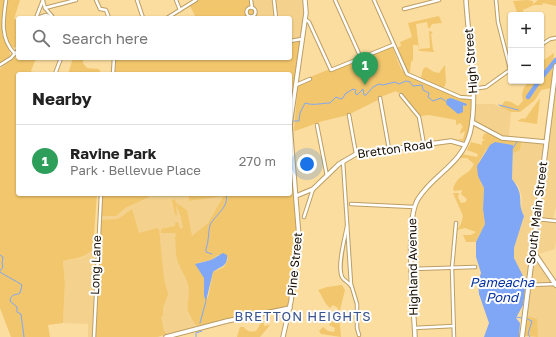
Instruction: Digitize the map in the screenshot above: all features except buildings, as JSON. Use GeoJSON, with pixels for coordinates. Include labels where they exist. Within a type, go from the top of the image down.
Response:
{"type":"FeatureCollection","features":[{"type":"Feature","properties":{"kind":"main road","name":"South Main Street"},"geometry":{"type":"LineString","coordinates":[[522,337],[556,66]]}},
{"type":"Feature","properties":{"kind":"main road"},"geometry":{"type":"LineString","coordinates":[[532,250],[556,284]]}},
{"type":"Feature","properties":{"kind":"street"},"geometry":{"type":"LineString","coordinates":[[0,65],[15,54],[6,42],[4,35],[6,0]]}},
{"type":"Feature","properties":{"kind":"street"},"geometry":{"type":"LineString","coordinates":[[43,0],[45,8],[51,16]]}},
{"type":"Feature","properties":{"kind":"street"},"geometry":{"type":"LineString","coordinates":[[38,16],[43,0]]}},
{"type":"Feature","properties":{"kind":"street"},"geometry":{"type":"LineString","coordinates":[[45,8],[76,0]]}},
{"type":"Feature","properties":{"kind":"street"},"geometry":{"type":"LineString","coordinates":[[96,0],[100,9],[106,10],[108,16]]}},
{"type":"Feature","properties":{"kind":"street"},"geometry":{"type":"LineString","coordinates":[[137,0],[142,16]]}},
{"type":"Feature","properties":{"kind":"street"},"geometry":{"type":"LineString","coordinates":[[176,0],[180,10]]}},
{"type":"Feature","properties":{"kind":"street"},"geometry":{"type":"LineString","coordinates":[[170,16],[196,0]]}},
{"type":"Feature","properties":{"kind":"street"},"geometry":{"type":"LineString","coordinates":[[251,0],[252,8],[255,11],[255,16]]}},
{"type":"Feature","properties":{"kind":"street"},"geometry":{"type":"LineString","coordinates":[[274,0],[276,16]]}},
{"type":"Feature","properties":{"kind":"street","name":"Pine Street"},"geometry":{"type":"LineString","coordinates":[[292,109],[305,19],[306,0]]}},
{"type":"Feature","properties":{"kind":"street"},"geometry":{"type":"LineString","coordinates":[[335,0],[361,58]]}},
{"type":"Feature","properties":{"kind":"street"},"geometry":{"type":"LineString","coordinates":[[374,0],[407,74],[460,97],[473,98]]}},
{"type":"Feature","properties":{"kind":"street"},"geometry":{"type":"LineString","coordinates":[[404,9],[439,0]]}},
{"type":"Feature","properties":{"kind":"street","name":"High Street"},"geometry":{"type":"LineString","coordinates":[[466,0],[473,98],[472,122]]}},
{"type":"Feature","properties":{"kind":"street"},"geometry":{"type":"LineString","coordinates":[[496,0],[498,22],[508,61]]}},
{"type":"Feature","properties":{"kind":"street"},"geometry":{"type":"LineString","coordinates":[[248,16],[246,14],[247,9],[252,8]]}},
{"type":"Feature","properties":{"kind":"street"},"geometry":{"type":"LineString","coordinates":[[305,19],[309,22],[331,70],[393,45]]}},
{"type":"Feature","properties":{"kind":"street"},"geometry":{"type":"LineString","coordinates":[[544,43],[550,39],[556,38]]}},
{"type":"Feature","properties":{"kind":"street"},"geometry":{"type":"LineString","coordinates":[[292,41],[302,39]]}},
{"type":"Feature","properties":{"kind":"street"},"geometry":{"type":"LineString","coordinates":[[56,72],[60,60]]}},
{"type":"Feature","properties":{"kind":"street"},"geometry":{"type":"LineString","coordinates":[[113,72],[114,60]]}},
{"type":"Feature","properties":{"kind":"street"},"geometry":{"type":"LineString","coordinates":[[472,89],[486,87],[508,70]]}},
{"type":"Feature","properties":{"kind":"street"},"geometry":{"type":"LineString","coordinates":[[295,85],[310,79]]}},
{"type":"Feature","properties":{"kind":"street"},"geometry":{"type":"LineString","coordinates":[[401,95],[419,118],[424,145]]}},
{"type":"Feature","properties":{"kind":"street"},"geometry":{"type":"LineString","coordinates":[[380,98],[389,149]]}},
{"type":"Feature","properties":{"kind":"street"},"geometry":{"type":"LineString","coordinates":[[349,115],[356,154]]}},
{"type":"Feature","properties":{"kind":"street"},"geometry":{"type":"LineString","coordinates":[[472,122],[502,138],[546,142]]}},
{"type":"Feature","properties":{"kind":"street","name":"Highland Avenue"},"geometry":{"type":"LineString","coordinates":[[415,337],[410,231],[414,207],[422,194],[456,160],[465,145],[472,122]]}},
{"type":"Feature","properties":{"kind":"street"},"geometry":{"type":"LineString","coordinates":[[317,125],[327,176]]}},
{"type":"Feature","properties":{"kind":"street","name":"Bretton Road"},"geometry":{"type":"LineString","coordinates":[[296,196],[313,189],[343,160],[356,154],[455,141],[465,145]]}},
{"type":"Feature","properties":{"kind":"street","name":"Pine Street"},"geometry":{"type":"LineString","coordinates":[[283,337],[290,308],[300,237],[292,149]]}},
{"type":"Feature","properties":{"kind":"street"},"geometry":{"type":"LineString","coordinates":[[343,160],[352,287],[357,308],[356,328],[359,335]]}},
{"type":"Feature","properties":{"kind":"street","name":"Bretton Road"},"geometry":{"type":"LineString","coordinates":[[304,216],[313,189]]}},
{"type":"Feature","properties":{"kind":"street","name":"Long Lane"},"geometry":{"type":"LineString","coordinates":[[94,337],[100,196]]}},
{"type":"Feature","properties":{"kind":"street"},"geometry":{"type":"LineString","coordinates":[[350,204],[414,207]]}},
{"type":"Feature","properties":{"kind":"street"},"geometry":{"type":"LineString","coordinates":[[347,219],[342,254],[342,274],[343,278],[352,287]]}},
{"type":"Feature","properties":{"kind":"street"},"geometry":{"type":"LineString","coordinates":[[536,219],[556,221]]}},
{"type":"Feature","properties":{"kind":"street"},"geometry":{"type":"LineString","coordinates":[[454,337],[452,268],[456,223]]}},
{"type":"Feature","properties":{"kind":"street"},"geometry":{"type":"LineString","coordinates":[[412,269],[475,267]]}},
{"type":"Feature","properties":{"kind":"street"},"geometry":{"type":"LineString","coordinates":[[528,285],[556,284]]}},
{"type":"Feature","properties":{"kind":"street"},"geometry":{"type":"LineString","coordinates":[[166,337],[227,321],[290,308]]}},
{"type":"Feature","properties":{"kind":"street"},"geometry":{"type":"LineString","coordinates":[[414,328],[454,326]]}},
{"type":"Feature","properties":{"kind":"shaded area"},"geometry":{"type":"Polygon","coordinates":[[[0,0],[4,0],[2,34],[10,56],[0,63],[0,0]]]}},
{"type":"Feature","properties":{"kind":"shaded area"},"geometry":{"type":"Polygon","coordinates":[[[7,0],[20,0],[14,19],[16,20],[16,47],[14,48],[7,39],[5,33],[7,0]]]}},
{"type":"Feature","properties":{"kind":"shaded area"},"geometry":{"type":"Polygon","coordinates":[[[198,0],[253,0],[257,16],[195,16],[190,6],[198,0]]]}},
{"type":"Feature","properties":{"kind":"shaded area"},"geometry":{"type":"Polygon","coordinates":[[[253,0],[303,0],[304,18],[301,41],[292,42],[292,16],[256,15],[253,0]]]}},
{"type":"Feature","properties":{"kind":"shaded area"},"geometry":{"type":"Polygon","coordinates":[[[527,0],[533,1],[533,4],[538,0],[556,0],[556,6],[543,3],[542,5],[534,5],[523,10],[523,12],[517,12],[513,1],[527,0]]]}},
{"type":"Feature","properties":{"kind":"shaded area"},"geometry":{"type":"Polygon","coordinates":[[[439,16],[442,23],[432,24],[430,28],[428,28],[427,22],[416,24],[419,49],[430,48],[429,31],[433,32],[431,34],[433,50],[435,52],[420,51],[419,50],[418,45],[413,45],[413,60],[411,62],[410,73],[407,72],[396,48],[401,46],[400,42],[412,37],[408,23],[439,16]]]}},
{"type":"Feature","properties":{"kind":"shaded area"},"geometry":{"type":"Polygon","coordinates":[[[301,41],[292,89],[292,72],[115,72],[116,60],[292,60],[292,42],[301,41]]]}},
{"type":"Feature","properties":{"kind":"shaded area"},"geometry":{"type":"Polygon","coordinates":[[[391,44],[401,69],[408,77],[459,98],[471,100],[472,114],[466,139],[463,141],[458,139],[463,139],[465,131],[460,134],[463,127],[460,123],[456,125],[456,120],[429,115],[421,116],[401,92],[398,93],[396,91],[378,98],[378,100],[348,115],[323,121],[295,131],[294,130],[298,82],[391,44]]]}},
{"type":"Feature","properties":{"kind":"shaded area"},"geometry":{"type":"Polygon","coordinates":[[[554,53],[551,88],[541,90],[535,100],[520,112],[511,112],[500,107],[505,101],[511,102],[518,106],[523,101],[522,93],[527,84],[544,84],[544,60],[554,53]]]}},
{"type":"Feature","properties":{"kind":"shaded area"},"geometry":{"type":"Polygon","coordinates":[[[16,57],[16,60],[35,60],[31,71],[33,72],[16,72],[16,196],[97,196],[93,249],[86,255],[63,261],[65,283],[63,323],[48,325],[50,337],[11,337],[0,308],[0,69],[16,57]]]}},
{"type":"Feature","properties":{"kind":"shaded area"},"geometry":{"type":"Polygon","coordinates":[[[72,60],[83,60],[83,63],[87,68],[99,69],[100,72],[69,72],[72,60]]]}},
{"type":"Feature","properties":{"kind":"shaded area"},"geometry":{"type":"Polygon","coordinates":[[[445,65],[446,82],[444,88],[421,78],[423,69],[426,67],[439,73],[445,65]]]}},
{"type":"Feature","properties":{"kind":"shaded area"},"geometry":{"type":"Polygon","coordinates":[[[552,76],[556,76],[556,207],[553,218],[556,223],[556,242],[555,249],[539,254],[556,281],[534,283],[524,278],[514,258],[514,248],[524,216],[521,210],[522,198],[519,187],[512,179],[513,145],[506,137],[497,135],[474,121],[475,104],[494,104],[511,112],[509,137],[543,140],[552,76]]]}},
{"type":"Feature","properties":{"kind":"shaded area"},"geometry":{"type":"Polygon","coordinates":[[[540,98],[537,124],[517,121],[523,118],[525,119],[540,98]]]}},
{"type":"Feature","properties":{"kind":"shaded area"},"geometry":{"type":"Polygon","coordinates":[[[488,133],[503,140],[521,142],[520,150],[513,153],[513,145],[498,143],[486,150],[479,162],[481,183],[484,188],[483,209],[485,224],[476,242],[466,242],[463,235],[471,235],[476,232],[465,228],[457,230],[461,224],[463,216],[453,193],[459,193],[458,197],[461,203],[466,202],[467,199],[461,194],[462,190],[454,191],[453,189],[458,180],[472,168],[474,164],[467,158],[460,158],[462,154],[477,157],[478,154],[467,150],[471,142],[482,145],[482,141],[485,140],[482,138],[484,134],[488,133]]]}},
{"type":"Feature","properties":{"kind":"shaded area"},"geometry":{"type":"Polygon","coordinates":[[[292,177],[297,240],[288,306],[197,326],[189,313],[189,295],[186,279],[176,256],[175,237],[177,235],[174,233],[161,233],[161,229],[175,226],[175,223],[178,222],[180,229],[183,228],[181,217],[176,205],[177,215],[175,215],[172,200],[175,199],[176,203],[187,210],[192,236],[208,223],[223,196],[292,196],[292,177]],[[218,255],[211,260],[197,263],[205,280],[204,296],[208,298],[213,272],[224,267],[228,259],[218,255]]]}},
{"type":"Feature","properties":{"kind":"shaded area"},"geometry":{"type":"Polygon","coordinates":[[[102,196],[188,196],[189,201],[222,196],[208,223],[192,237],[180,266],[187,282],[189,295],[187,306],[189,316],[197,326],[158,337],[88,337],[88,324],[63,323],[65,283],[63,261],[81,258],[93,249],[99,248],[102,196]]]}},
{"type":"Feature","properties":{"kind":"shaded area"},"geometry":{"type":"Polygon","coordinates":[[[102,196],[149,196],[125,208],[116,216],[101,216],[102,196]]]}},
{"type":"Feature","properties":{"kind":"shaded area"},"geometry":{"type":"Polygon","coordinates":[[[188,196],[223,196],[189,201],[188,196]]]}},
{"type":"Feature","properties":{"kind":"shaded area"},"geometry":{"type":"Polygon","coordinates":[[[132,209],[139,233],[157,228],[159,229],[164,279],[168,294],[163,308],[163,316],[161,317],[164,331],[167,334],[157,337],[95,337],[100,220],[118,219],[132,209]]]}},
{"type":"Feature","properties":{"kind":"shaded area"},"geometry":{"type":"Polygon","coordinates":[[[342,285],[345,290],[339,314],[341,337],[321,334],[319,331],[323,327],[328,331],[334,332],[335,328],[329,325],[331,321],[336,319],[338,308],[333,305],[330,308],[318,290],[342,285]]]}},
{"type":"Feature","properties":{"kind":"shaded area"},"geometry":{"type":"Polygon","coordinates":[[[533,285],[554,285],[556,287],[556,337],[538,337],[526,316],[530,287],[533,285]]]}},
{"type":"Feature","properties":{"kind":"shaded area"},"geometry":{"type":"Polygon","coordinates":[[[526,316],[537,319],[538,337],[524,336],[526,316]]]}},
{"type":"Feature","properties":{"kind":"shaded area"},"geometry":{"type":"Polygon","coordinates":[[[261,323],[264,323],[264,326],[270,325],[260,337],[237,337],[240,327],[244,327],[246,330],[252,332],[256,331],[261,323]]]}},
{"type":"Feature","properties":{"kind":"water"},"geometry":{"type":"Polygon","coordinates":[[[451,98],[467,104],[466,106],[463,105],[463,112],[458,114],[446,104],[447,99],[451,98]]]}},
{"type":"Feature","properties":{"kind":"water","name":"Pameacha Pond"},"geometry":{"type":"Polygon","coordinates":[[[495,142],[513,145],[512,179],[519,190],[524,216],[514,248],[514,258],[524,278],[525,291],[523,305],[516,318],[520,323],[519,337],[484,337],[489,323],[479,294],[478,282],[481,273],[476,257],[476,242],[485,224],[483,209],[484,188],[478,176],[477,166],[490,145],[495,142]]]}},
{"type":"Feature","properties":{"kind":"water"},"geometry":{"type":"Polygon","coordinates":[[[223,253],[227,255],[226,262],[223,266],[213,272],[206,301],[204,296],[204,278],[195,264],[211,260],[223,253]]]}},
{"type":"Feature","properties":{"kind":"waterway"},"geometry":{"type":"LineString","coordinates":[[544,74],[556,60]]}},
{"type":"Feature","properties":{"kind":"waterway"},"geometry":{"type":"LineString","coordinates":[[294,121],[299,121],[300,113],[305,103],[330,103],[336,97],[341,99],[343,98],[345,94],[353,89],[356,90],[355,93],[357,95],[363,89],[364,95],[366,95],[373,87],[379,84],[383,85],[395,82],[399,84],[406,81],[410,82],[413,86],[422,85],[423,90],[429,93],[428,97],[433,101],[441,98],[447,102]]}},
{"type":"Feature","properties":{"kind":"waterway"},"geometry":{"type":"LineString","coordinates":[[528,97],[537,84]]}},
{"type":"Feature","properties":{"kind":"waterway"},"geometry":{"type":"LineString","coordinates":[[499,105],[518,110]]}},
{"type":"Feature","properties":{"kind":"waterway"},"geometry":{"type":"LineString","coordinates":[[513,148],[517,142]]}},
{"type":"Feature","properties":{"kind":"waterway"},"geometry":{"type":"LineString","coordinates":[[212,254],[206,252],[210,225],[223,208],[226,196]]}},
{"type":"Feature","properties":{"kind":"waterway"},"geometry":{"type":"LineString","coordinates":[[0,255],[3,257],[3,267],[0,271]]}},
{"type":"Feature","properties":{"kind":"waterway"},"geometry":{"type":"LineString","coordinates":[[0,272],[22,285],[20,293],[12,296],[10,301],[17,307],[17,312],[21,314],[24,337]]}},
{"type":"Feature","properties":{"kind":"waterway"},"geometry":{"type":"LineString","coordinates":[[200,323],[206,301]]}},
{"type":"Feature","properties":{"kind":"waterway"},"geometry":{"type":"LineString","coordinates":[[516,317],[522,318]]}},
{"type":"Feature","properties":{"kind":"waterway"},"geometry":{"type":"LineString","coordinates":[[527,319],[532,321],[528,334],[530,337]]}},
{"type":"Feature","properties":{"kind":"waterway"},"geometry":{"type":"LineString","coordinates":[[196,337],[196,333],[202,331]]}},
{"type":"Feature","properties":{"kind":"place","name":"Ravine Park"},"geometry":{"type":"Point","coordinates":[365,85]}},
{"type":"Feature","properties":{"kind":"district","name":"BRETTON HEIGHTS"},"geometry":{"type":"Point","coordinates":[303,316]}}]}
